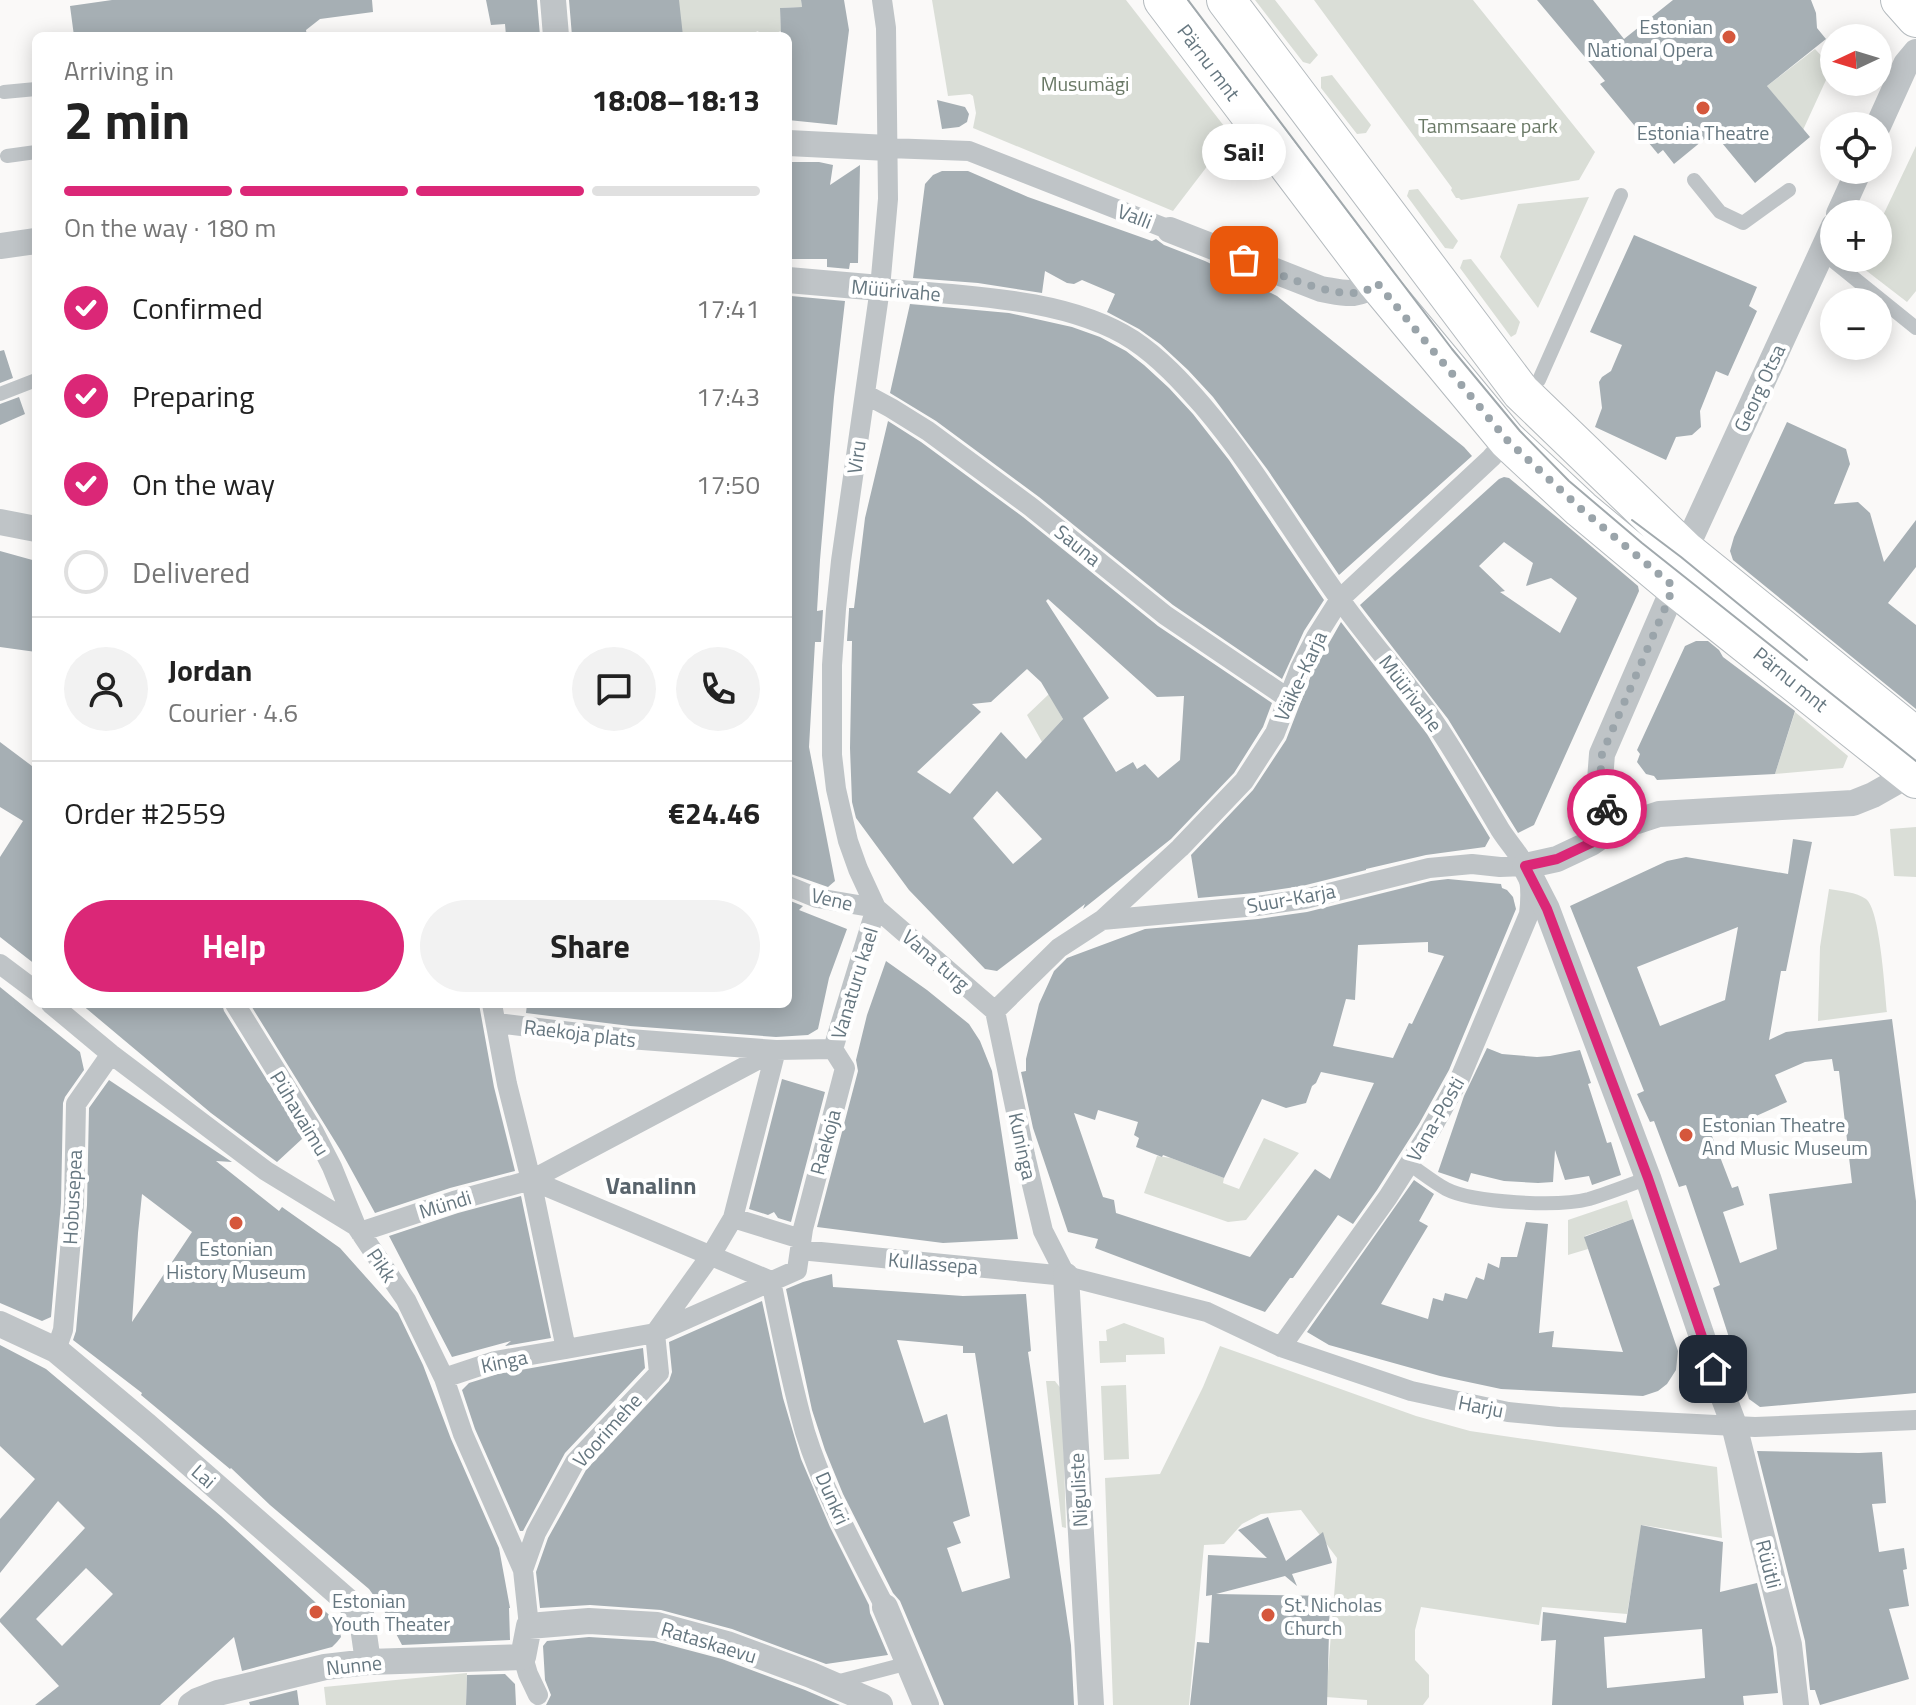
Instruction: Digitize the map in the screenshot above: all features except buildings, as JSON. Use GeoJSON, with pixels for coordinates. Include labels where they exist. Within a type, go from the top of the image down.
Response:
{"type":"FeatureCollection","features":[{"type":"Feature","properties":{"kind":"main road","name":"Pärnu mnt"},"geometry":{"type":"LineString","coordinates":[[1163,0],[1377,283],[1507,440],[1581,509],[1678,567],[1916,737]]}},
{"type":"Feature","properties":{"kind":"main road","name":"Pärnu mnt"},"geometry":{"type":"LineString","coordinates":[[1226,0],[1521,392],[1678,567],[1914,772]]}},
{"type":"Feature","properties":{"kind":"main road"},"geometry":{"type":"LineString","coordinates":[[1900,0],[1916,18]]}},
{"type":"Feature","properties":{"kind":"street"},"geometry":{"type":"LineString","coordinates":[[553,0],[556,32]]}},
{"type":"Feature","properties":{"kind":"street","name":"Viru"},"geometry":{"type":"LineString","coordinates":[[876,908],[848,841],[836,789],[832,755],[832,665],[843,547],[880,288],[888,199],[886,28],[882,0]]}},
{"type":"Feature","properties":{"kind":"street"},"geometry":{"type":"LineString","coordinates":[[1884,112],[1906,64],[1916,52]]}},
{"type":"Feature","properties":{"kind":"street"},"geometry":{"type":"LineString","coordinates":[[792,143],[888,148]]}},
{"type":"Feature","properties":{"kind":"street","name":"Valli"},"geometry":{"type":"LineString","coordinates":[[888,148],[969,151],[1321,289],[1346,293],[1365,291],[1377,283]]}},
{"type":"Feature","properties":{"kind":"street"},"geometry":{"type":"LineString","coordinates":[[0,246],[32,242]]}},
{"type":"Feature","properties":{"kind":"street","name":"Georg Otsa"},"geometry":{"type":"LineString","coordinates":[[1678,567],[1820,259]]}},
{"type":"Feature","properties":{"kind":"street","name":"Müürivahe"},"geometry":{"type":"LineString","coordinates":[[792,280],[975,296],[1032,304],[1098,322],[1134,341],[1174,373],[1230,438],[1340,599],[1457,755],[1505,839],[1525,866],[1547,909],[1648,1178],[1734,1425]]}},
{"type":"Feature","properties":{"kind":"street","name":"Sauna"},"geometry":{"type":"LineString","coordinates":[[865,394],[928,431],[1031,507],[1165,615],[1289,699]]}},
{"type":"Feature","properties":{"kind":"street","name":"Väike-Karja"},"geometry":{"type":"LineString","coordinates":[[1102,920],[1180,848],[1244,781],[1275,733],[1306,657],[1340,599],[1507,440]]}},
{"type":"Feature","properties":{"kind":"street"},"geometry":{"type":"LineString","coordinates":[[0,522],[32,528]]}},
{"type":"Feature","properties":{"kind":"street"},"geometry":{"type":"LineString","coordinates":[[1610,830],[1600,780],[1602,754],[1669,599],[1678,567]]}},
{"type":"Feature","properties":{"kind":"street","name":"Suur-Karja"},"geometry":{"type":"LineString","coordinates":[[995,1011],[1059,948],[1102,920],[1305,899],[1429,868],[1472,864],[1525,866],[1557,859],[1610,830],[1659,814],[1853,803],[1914,772]]}},
{"type":"Feature","properties":{"kind":"street","name":"Vana-Posti"},"geometry":{"type":"LineString","coordinates":[[1281,1347],[1409,1164],[1461,1076],[1529,914],[1531,894],[1525,866]]}},
{"type":"Feature","properties":{"kind":"street","name":"Vene"},"geometry":{"type":"LineString","coordinates":[[792,888],[817,898],[876,908]]}},
{"type":"Feature","properties":{"kind":"street","name":"Vana turg"},"geometry":{"type":"LineString","coordinates":[[876,908],[995,1011]]}},
{"type":"Feature","properties":{"kind":"street","name":"Vanaturu kael"},"geometry":{"type":"LineString","coordinates":[[776,1050],[833,1049],[876,908]]}},
{"type":"Feature","properties":{"kind":"street"},"geometry":{"type":"LineString","coordinates":[[0,964],[32,988]]}},
{"type":"Feature","properties":{"kind":"street","name":"Pikk"},"geometry":{"type":"LineString","coordinates":[[56,1008],[111,1054],[266,1171],[358,1229],[406,1300],[444,1378],[463,1434],[523,1570],[529,1626],[523,1657]]}},
{"type":"Feature","properties":{"kind":"street","name":"Pühavaimu"},"geometry":{"type":"LineString","coordinates":[[237,1008],[314,1132],[358,1229]]}},
{"type":"Feature","properties":{"kind":"street","name":"Kuninga"},"geometry":{"type":"LineString","coordinates":[[995,1011],[1043,1231],[1066,1276]]}},
{"type":"Feature","properties":{"kind":"street","name":"Raekoja plats"},"geometry":{"type":"LineString","coordinates":[[566,1349],[494,1014],[629,1039],[776,1050]]}},
{"type":"Feature","properties":{"kind":"street","name":"Raekoja"},"geometry":{"type":"LineString","coordinates":[[800,1244],[845,1068],[833,1049]]}},
{"type":"Feature","properties":{"kind":"street"},"geometry":{"type":"LineString","coordinates":[[531,1180],[776,1050]]}},
{"type":"Feature","properties":{"kind":"street"},"geometry":{"type":"LineString","coordinates":[[655,1333],[711,1255],[733,1218],[776,1050]]}},
{"type":"Feature","properties":{"kind":"street","name":"Hobusepea"},"geometry":{"type":"LineString","coordinates":[[56,1350],[63,1330],[74,1204],[76,1104],[111,1054]]}},
{"type":"Feature","properties":{"kind":"street"},"geometry":{"type":"LineString","coordinates":[[531,1180],[771,1281]]}},
{"type":"Feature","properties":{"kind":"street","name":"Mündi"},"geometry":{"type":"LineString","coordinates":[[358,1229],[531,1180]]}},
{"type":"Feature","properties":{"kind":"street"},"geometry":{"type":"LineString","coordinates":[[566,1349],[655,1333],[797,1270],[800,1244],[733,1218]]}},
{"type":"Feature","properties":{"kind":"street","name":"Kullassepa"},"geometry":{"type":"LineString","coordinates":[[800,1244],[1066,1276]]}},
{"type":"Feature","properties":{"kind":"street","name":"Harju"},"geometry":{"type":"LineString","coordinates":[[1066,1276],[1207,1312],[1281,1347],[1411,1391],[1508,1412],[1755,1427],[1916,1420]]}},
{"type":"Feature","properties":{"kind":"street","name":"Niguliste"},"geometry":{"type":"LineString","coordinates":[[1066,1276],[1091,1705]]}},
{"type":"Feature","properties":{"kind":"street","name":"Dunkri"},"geometry":{"type":"LineString","coordinates":[[771,1281],[806,1435],[833,1502],[885,1607],[926,1705]]}},
{"type":"Feature","properties":{"kind":"street","name":"Lai"},"geometry":{"type":"LineString","coordinates":[[0,1324],[56,1350],[361,1613],[368,1662]]}},
{"type":"Feature","properties":{"kind":"street","name":"Voorimehe"},"geometry":{"type":"LineString","coordinates":[[523,1570],[536,1533],[575,1462],[659,1373],[655,1333]]}},
{"type":"Feature","properties":{"kind":"street","name":"Kinga"},"geometry":{"type":"LineString","coordinates":[[444,1378],[495,1361],[566,1349]]}},
{"type":"Feature","properties":{"kind":"street","name":"Rüütli"},"geometry":{"type":"LineString","coordinates":[[1734,1425],[1789,1645],[1796,1705]]}},
{"type":"Feature","properties":{"kind":"street","name":"Rataskaevu"},"geometry":{"type":"LineString","coordinates":[[529,1626],[589,1621],[657,1625],[727,1644],[880,1705]]}},
{"type":"Feature","properties":{"kind":"street"},"geometry":{"type":"LineString","coordinates":[[523,1657],[538,1695]]}},
{"type":"Feature","properties":{"kind":"street","name":"Nunne"},"geometry":{"type":"LineString","coordinates":[[191,1705],[218,1693],[307,1671],[368,1662],[523,1657]]}},
{"type":"Feature","properties":{"kind":"lane"},"geometry":{"type":"LineString","coordinates":[[4,92],[32,89]]}},
{"type":"Feature","properties":{"kind":"lane"},"geometry":{"type":"LineString","coordinates":[[7,156],[32,153]]}},
{"type":"Feature","properties":{"kind":"lane"},"geometry":{"type":"LineString","coordinates":[[1694,180],[1720,212],[1743,223],[1789,190]]}},
{"type":"Feature","properties":{"kind":"lane"},"geometry":{"type":"LineString","coordinates":[[1521,392],[1539,380],[1621,195]]}},
{"type":"Feature","properties":{"kind":"lane"},"geometry":{"type":"LineString","coordinates":[[1847,272],[1916,328]]}},
{"type":"Feature","properties":{"kind":"lane"},"geometry":{"type":"LineString","coordinates":[[0,394],[32,382]]}},
{"type":"Feature","properties":{"kind":"lane"},"geometry":{"type":"LineString","coordinates":[[1409,1164],[1448,1190],[1479,1198],[1512,1201],[1554,1203],[1586,1200],[1648,1178]]}},
{"type":"Feature","properties":{"kind":"lane"},"geometry":{"type":"LineString","coordinates":[[830,1683],[909,1663]]}},
{"type":"Feature","properties":{"kind":"green space"},"geometry":{"type":"Polygon","coordinates":[[[657,0],[801,0],[802,7],[780,8],[781,31],[778,32],[664,32],[657,0]]]}},
{"type":"Feature","properties":{"kind":"green space","name":"Musumägi"},"geometry":{"type":"Polygon","coordinates":[[[932,0],[1126,0],[1231,135],[1173,211],[973,128],[976,113],[973,96],[948,96],[932,0]]]}},
{"type":"Feature","properties":{"kind":"green space"},"geometry":{"type":"Polygon","coordinates":[[[1255,0],[1275,0],[1318,55],[1310,64],[1303,62],[1255,0]]]}},
{"type":"Feature","properties":{"kind":"green space","name":"Tammsaare park"},"geometry":{"type":"Polygon","coordinates":[[[1314,0],[1473,0],[1595,152],[1579,180],[1461,200],[1456,198],[1452,188],[1314,0]]]}},
{"type":"Feature","properties":{"kind":"green space"},"geometry":{"type":"Polygon","coordinates":[[[1815,49],[1820,54],[1820,93],[1803,130],[1767,86],[1815,49]]]}},
{"type":"Feature","properties":{"kind":"green space"},"geometry":{"type":"Polygon","coordinates":[[[1332,75],[1371,125],[1366,133],[1357,134],[1321,88],[1321,77],[1332,75]]]}},
{"type":"Feature","properties":{"kind":"green space"},"geometry":{"type":"Polygon","coordinates":[[[1916,146],[1916,291],[1907,302],[1868,272],[1892,272],[1890,200],[1916,146]]]}},
{"type":"Feature","properties":{"kind":"green space"},"geometry":{"type":"Polygon","coordinates":[[[1418,189],[1458,241],[1453,249],[1445,248],[1407,196],[1409,190],[1418,189]]]}},
{"type":"Feature","properties":{"kind":"green space"},"geometry":{"type":"Polygon","coordinates":[[[1589,197],[1538,308],[1500,257],[1518,204],[1589,197]]]}},
{"type":"Feature","properties":{"kind":"green space"},"geometry":{"type":"Polygon","coordinates":[[[1471,259],[1520,322],[1516,334],[1511,337],[1460,268],[1463,260],[1471,259]]]}},
{"type":"Feature","properties":{"kind":"green space"},"geometry":{"type":"Polygon","coordinates":[[[1049,694],[1063,719],[1042,742],[1027,715],[1049,694]]]}},
{"type":"Feature","properties":{"kind":"green space"},"geometry":{"type":"Polygon","coordinates":[[[1795,712],[1848,756],[1843,768],[1775,774],[1795,712]]]}},
{"type":"Feature","properties":{"kind":"green space"},"geometry":{"type":"Polygon","coordinates":[[[1916,827],[1916,877],[1894,876],[1890,829],[1916,827]]]}},
{"type":"Feature","properties":{"kind":"green space"},"geometry":{"type":"Polygon","coordinates":[[[1829,889],[1858,895],[1871,906],[1881,952],[1887,1012],[1818,1021],[1820,947],[1829,889]]]}},
{"type":"Feature","properties":{"kind":"green space"},"geometry":{"type":"Polygon","coordinates":[[[1264,1138],[1299,1153],[1246,1220],[1228,1222],[1144,1193],[1157,1156],[1171,1158],[1224,1178],[1223,1183],[1239,1189],[1264,1138]]]}},
{"type":"Feature","properties":{"kind":"green space"},"geometry":{"type":"Polygon","coordinates":[[[1627,1200],[1633,1219],[1585,1236],[1588,1249],[1568,1255],[1568,1220],[1627,1200]]]}},
{"type":"Feature","properties":{"kind":"green space"},"geometry":{"type":"Polygon","coordinates":[[[1124,1323],[1164,1338],[1165,1354],[1126,1355],[1126,1362],[1100,1363],[1099,1341],[1107,1341],[1106,1330],[1124,1323]]]}},
{"type":"Feature","properties":{"kind":"green space"},"geometry":{"type":"Polygon","coordinates":[[[1220,1346],[1416,1416],[1470,1431],[1717,1467],[1722,1538],[1642,1525],[1627,1614],[1542,1607],[1539,1625],[1421,1607],[1415,1630],[1415,1660],[1429,1675],[1429,1697],[1423,1705],[1367,1705],[1367,1700],[1326,1697],[1337,1558],[1301,1510],[1261,1514],[1242,1524],[1224,1544],[1204,1545],[1189,1705],[1113,1705],[1105,1478],[1160,1474],[1220,1346]]]}},
{"type":"Feature","properties":{"kind":"green space"},"geometry":{"type":"Polygon","coordinates":[[[1046,1381],[1055,1381],[1062,1390],[1066,1528],[1062,1527],[1046,1381]]]}},
{"type":"Feature","properties":{"kind":"green space"},"geometry":{"type":"Polygon","coordinates":[[[1126,1385],[1129,1459],[1104,1460],[1101,1386],[1126,1385]]]}},
{"type":"Feature","properties":{"kind":"green space"},"geometry":{"type":"Polygon","coordinates":[[[467,1673],[466,1705],[326,1705],[324,1687],[467,1673]]]}},
{"type":"Feature","properties":{"kind":"tram line"},"geometry":{"type":"LineString","coordinates":[[1188,0],[1452,349],[1520,431],[1569,481],[1642,543],[1916,761]]}},
{"type":"Feature","properties":{"kind":"tram line"},"geometry":{"type":"LineString","coordinates":[[1632,520],[1807,660]]}},
{"type":"Feature","properties":{"kind":"way so far"},"geometry":{"type":"LineString","coordinates":[[1244,260],[1321,289],[1346,293],[1365,291],[1377,283],[1507,440],[1581,509],[1672,585],[1669,599],[1602,754],[1600,780],[1607,809]]}},
{"type":"Feature","properties":{"kind":"place","name":"Estonian National Opera"},"geometry":{"type":"Point","coordinates":[1729,37]}},
{"type":"Feature","properties":{"kind":"place","name":"Estonia Theatre"},"geometry":{"type":"Point","coordinates":[1703,108]}},
{"type":"Feature","properties":{"kind":"place","name":"Sai!"},"geometry":{"type":"Point","coordinates":[1244,260]}},
{"type":"Feature","properties":{"kind":"place","name":"Estonian Theatre And Music Museum"},"geometry":{"type":"Point","coordinates":[1686,1135]}},
{"type":"Feature","properties":{"kind":"place","name":"Estonian History Museum"},"geometry":{"type":"Point","coordinates":[236,1223]}},
{"type":"Feature","properties":{"kind":"place","name":"Estonian Youth Theater"},"geometry":{"type":"Point","coordinates":[316,1612]}},
{"type":"Feature","properties":{"kind":"place","name":"St. Nicholas Church"},"geometry":{"type":"Point","coordinates":[1268,1615]}},
{"type":"Feature","properties":{"kind":"district","name":"Vanalinn"},"geometry":{"type":"Point","coordinates":[651,1185]}},
{"type":"Feature","properties":{"kind":"route"},"geometry":{"type":"LineString","coordinates":[[1607,809],[1610,830],[1557,859],[1525,866],[1547,909],[1648,1178],[1713,1369]]}}]}
